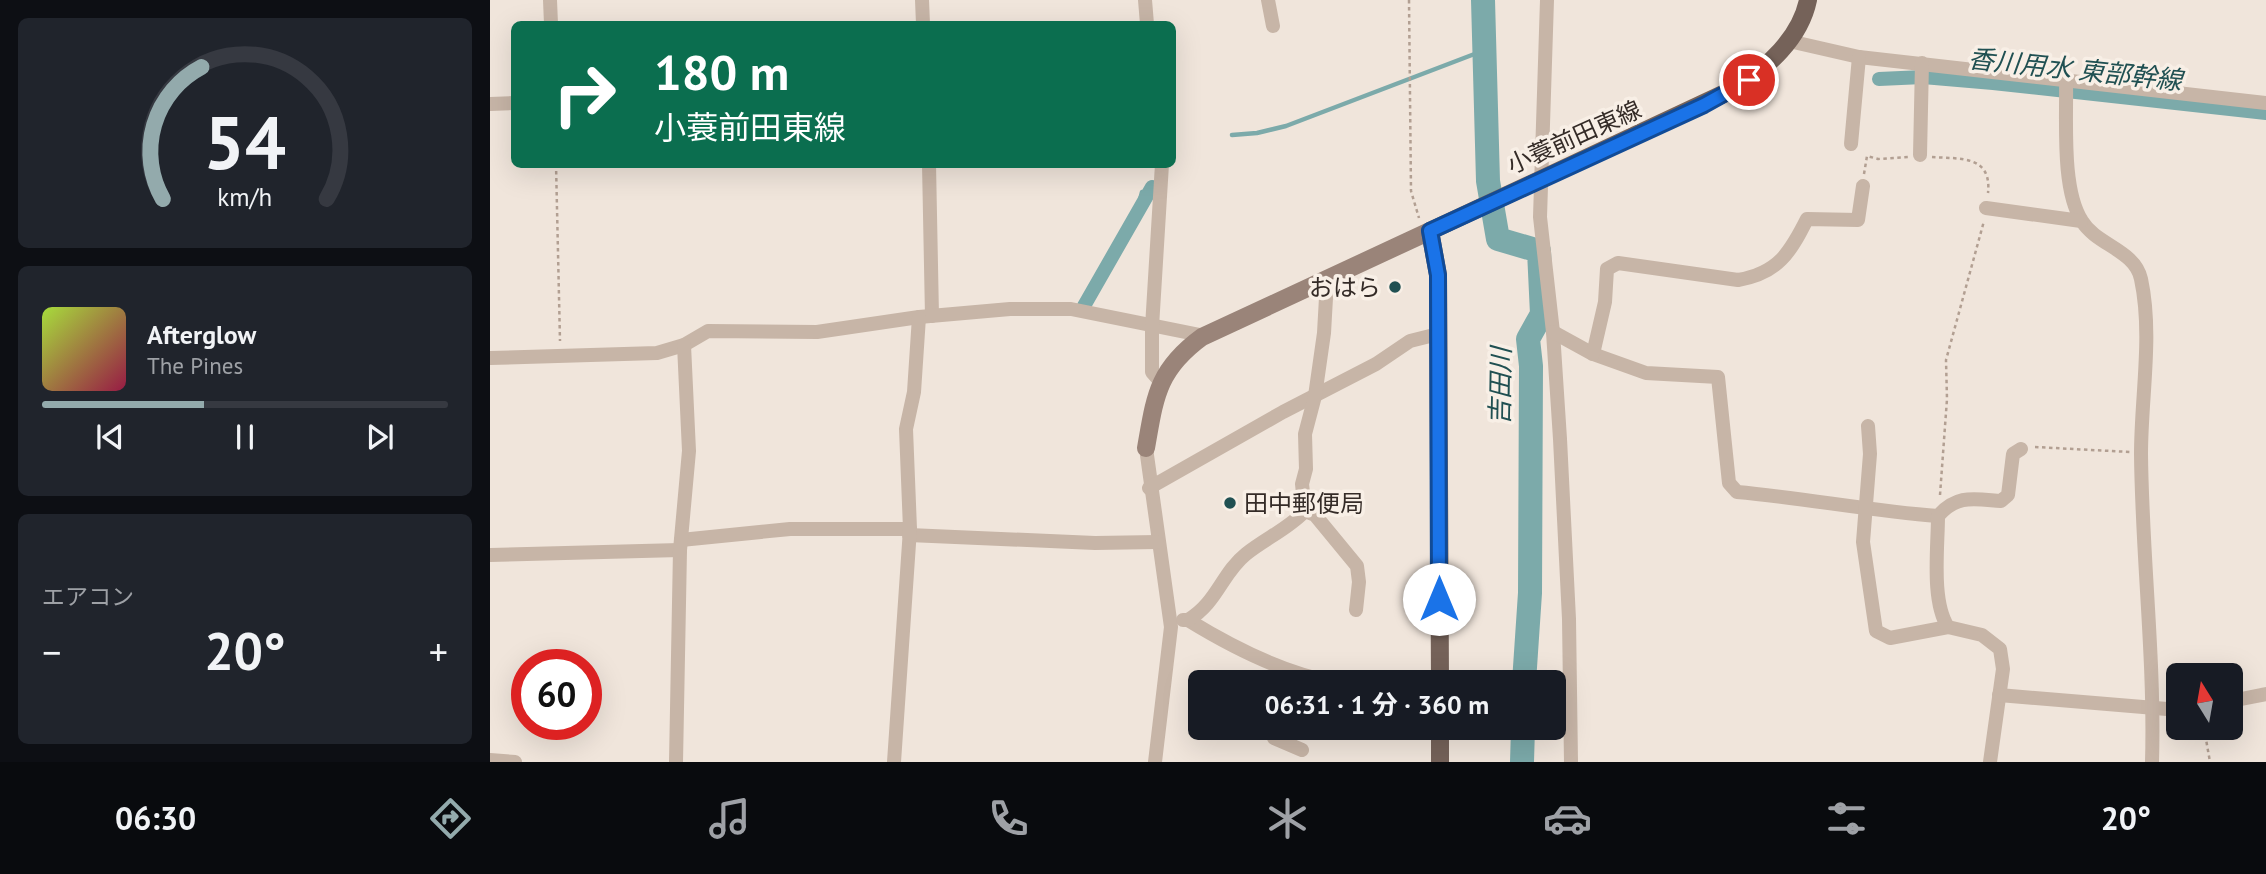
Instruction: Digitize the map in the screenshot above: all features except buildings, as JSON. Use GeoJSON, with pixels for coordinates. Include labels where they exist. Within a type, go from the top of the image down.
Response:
{"type":"FeatureCollection","features":[{"type":"Feature","properties":{"kind":"main road","name":"小蓑前田東線"},"geometry":{"type":"LineString","coordinates":[[1427,233],[1736,88],[1761,71],[1789,41],[1806,11],[1808,0]]}},
{"type":"Feature","properties":{"kind":"main road"},"geometry":{"type":"LineString","coordinates":[[1427,233],[1438,275],[1440,670]]}},
{"type":"Feature","properties":{"kind":"main road"},"geometry":{"type":"LineString","coordinates":[[1440,740],[1440,762]]}},
{"type":"Feature","properties":{"kind":"street"},"geometry":{"type":"LineString","coordinates":[[550,0],[551,21]]}},
{"type":"Feature","properties":{"kind":"street"},"geometry":{"type":"LineString","coordinates":[[922,0],[923,21]]}},
{"type":"Feature","properties":{"kind":"street"},"geometry":{"type":"LineString","coordinates":[[1146,0],[1147,21]]}},
{"type":"Feature","properties":{"kind":"street"},"geometry":{"type":"LineString","coordinates":[[1268,0],[1273,26]]}},
{"type":"Feature","properties":{"kind":"street"},"geometry":{"type":"LineString","coordinates":[[1547,0],[1535,181],[1553,332],[1569,619],[1571,762]]}},
{"type":"Feature","properties":{"kind":"street"},"geometry":{"type":"LineString","coordinates":[[1789,41],[1818,50],[1922,72],[2266,103]]}},
{"type":"Feature","properties":{"kind":"street"},"geometry":{"type":"LineString","coordinates":[[1851,144],[1859,57]]}},
{"type":"Feature","properties":{"kind":"street"},"geometry":{"type":"LineString","coordinates":[[1920,155],[1922,72]]}},
{"type":"Feature","properties":{"kind":"street"},"geometry":{"type":"LineString","coordinates":[[2066,87],[2072,197],[2081,221],[2094,236],[2130,258],[2141,275],[2145,306],[2141,452],[2154,707],[2152,762]]}},
{"type":"Feature","properties":{"kind":"street"},"geometry":{"type":"LineString","coordinates":[[490,104],[511,103]]}},
{"type":"Feature","properties":{"kind":"street"},"geometry":{"type":"LineString","coordinates":[[894,762],[910,532],[906,429],[925,317],[929,168]]}},
{"type":"Feature","properties":{"kind":"street"},"geometry":{"type":"LineString","coordinates":[[1160,382],[1152,372],[1152,327],[1162,168]]}},
{"type":"Feature","properties":{"kind":"street"},"geometry":{"type":"LineString","coordinates":[[1593,354],[1605,302],[1607,269],[1618,263],[1738,280],[1753,277],[1790,253],[1807,219],[1858,220],[1863,186]]}},
{"type":"Feature","properties":{"kind":"street"},"geometry":{"type":"LineString","coordinates":[[1986,208],[2081,221]]}},
{"type":"Feature","properties":{"kind":"street"},"geometry":{"type":"LineString","coordinates":[[1154,762],[1171,622],[1149,488],[1146,449],[1160,382],[1172,362],[1205,336],[1427,233]]}},
{"type":"Feature","properties":{"kind":"street"},"geometry":{"type":"LineString","coordinates":[[1171,622],[1188,620],[1205,610],[1246,554],[1294,523],[1305,511],[1302,484],[1306,468],[1305,434],[1315,396],[1327,280]]}},
{"type":"Feature","properties":{"kind":"street"},"geometry":{"type":"LineString","coordinates":[[490,358],[657,353],[684,345],[708,331],[817,332],[925,317],[1010,309],[1070,309],[1205,336]]}},
{"type":"Feature","properties":{"kind":"street"},"geometry":{"type":"LineString","coordinates":[[1553,332],[1593,354],[1646,373],[1718,377],[1729,483],[1737,492],[1938,516]]}},
{"type":"Feature","properties":{"kind":"street"},"geometry":{"type":"LineString","coordinates":[[1149,488],[1376,364],[1410,341],[1438,334]]}},
{"type":"Feature","properties":{"kind":"street"},"geometry":{"type":"LineString","coordinates":[[676,762],[680,545],[689,450],[684,345]]}},
{"type":"Feature","properties":{"kind":"street"},"geometry":{"type":"LineString","coordinates":[[1868,426],[1870,454],[1863,542],[1876,631],[1890,638],[1948,627],[1982,635],[2000,649],[2003,669],[1990,762]]}},
{"type":"Feature","properties":{"kind":"street"},"geometry":{"type":"LineString","coordinates":[[1948,627],[1943,620],[1937,577],[1938,516],[1949,503],[1968,499],[2001,501],[2008,495],[2013,454],[2021,449]]}},
{"type":"Feature","properties":{"kind":"street"},"geometry":{"type":"LineString","coordinates":[[1305,511],[1315,515],[1357,566],[1359,582],[1356,610]]}},
{"type":"Feature","properties":{"kind":"street"},"geometry":{"type":"LineString","coordinates":[[490,555],[680,545],[790,528],[1086,540],[1095,543],[1157,542]]}},
{"type":"Feature","properties":{"kind":"street"},"geometry":{"type":"LineString","coordinates":[[1188,620],[1224,642],[1280,670]]}},
{"type":"Feature","properties":{"kind":"street"},"geometry":{"type":"LineString","coordinates":[[2244,698],[2266,694]]}},
{"type":"Feature","properties":{"kind":"street"},"geometry":{"type":"LineString","coordinates":[[1999,695],[2166,708]]}},
{"type":"Feature","properties":{"kind":"street"},"geometry":{"type":"LineString","coordinates":[[1278,740],[1301,750]]}},
{"type":"Feature","properties":{"kind":"street"},"geometry":{"type":"LineString","coordinates":[[490,760],[514,762]]}},
{"type":"Feature","properties":{"kind":"path"},"geometry":{"type":"LineString","coordinates":[[1409,0],[1411,191],[1427,233]]}},
{"type":"Feature","properties":{"kind":"path"},"geometry":{"type":"LineString","coordinates":[[1863,186],[1867,156],[1878,159],[1920,155],[1972,160],[1983,168],[1989,179],[1981,242],[1967,281],[1946,360],[1947,399],[1938,516]]}},
{"type":"Feature","properties":{"kind":"path"},"geometry":{"type":"LineString","coordinates":[[556,168],[560,355]]}},
{"type":"Feature","properties":{"kind":"path"},"geometry":{"type":"LineString","coordinates":[[2021,449],[2035,447],[2141,452]]}},
{"type":"Feature","properties":{"kind":"path"},"geometry":{"type":"LineString","coordinates":[[2206,740],[2210,762]]}},
{"type":"Feature","properties":{"kind":"waterway","name":"吉田川"},"geometry":{"type":"LineString","coordinates":[[1483,0],[1488,181],[1498,239],[1539,251],[1542,314],[1528,339],[1531,366],[1530,593],[1525,670]]}},
{"type":"Feature","properties":{"kind":"waterway"},"geometry":{"type":"LineString","coordinates":[[1232,135],[1257,133],[1286,126],[1485,50]]}},
{"type":"Feature","properties":{"kind":"waterway","name":"香川用水 東部幹線"},"geometry":{"type":"LineString","coordinates":[[1879,79],[1923,77],[1993,83],[2266,113]]}},
{"type":"Feature","properties":{"kind":"waterway","name":"香川用水 東部幹線"},"geometry":{"type":"LineString","coordinates":[[1084,306],[1152,187]]}},
{"type":"Feature","properties":{"kind":"waterway","name":"香川用水 東部幹線"},"geometry":{"type":"LineString","coordinates":[[1136,215],[1142,192]]}},
{"type":"Feature","properties":{"kind":"waterway","name":"吉田川"},"geometry":{"type":"LineString","coordinates":[[1522,762],[1523,740]]}},
{"type":"Feature","properties":{"kind":"place","name":"おはら"},"geometry":{"type":"Point","coordinates":[1395,287]}},
{"type":"Feature","properties":{"kind":"place","name":"田中郵便局"},"geometry":{"type":"Point","coordinates":[1230,503]}},
{"type":"Feature","properties":{"kind":"route"},"geometry":{"type":"LineString","coordinates":[[1439,599],[1438,275],[1436,249],[1430,231],[1527,184],[1704,105],[1749,80]]}}]}
